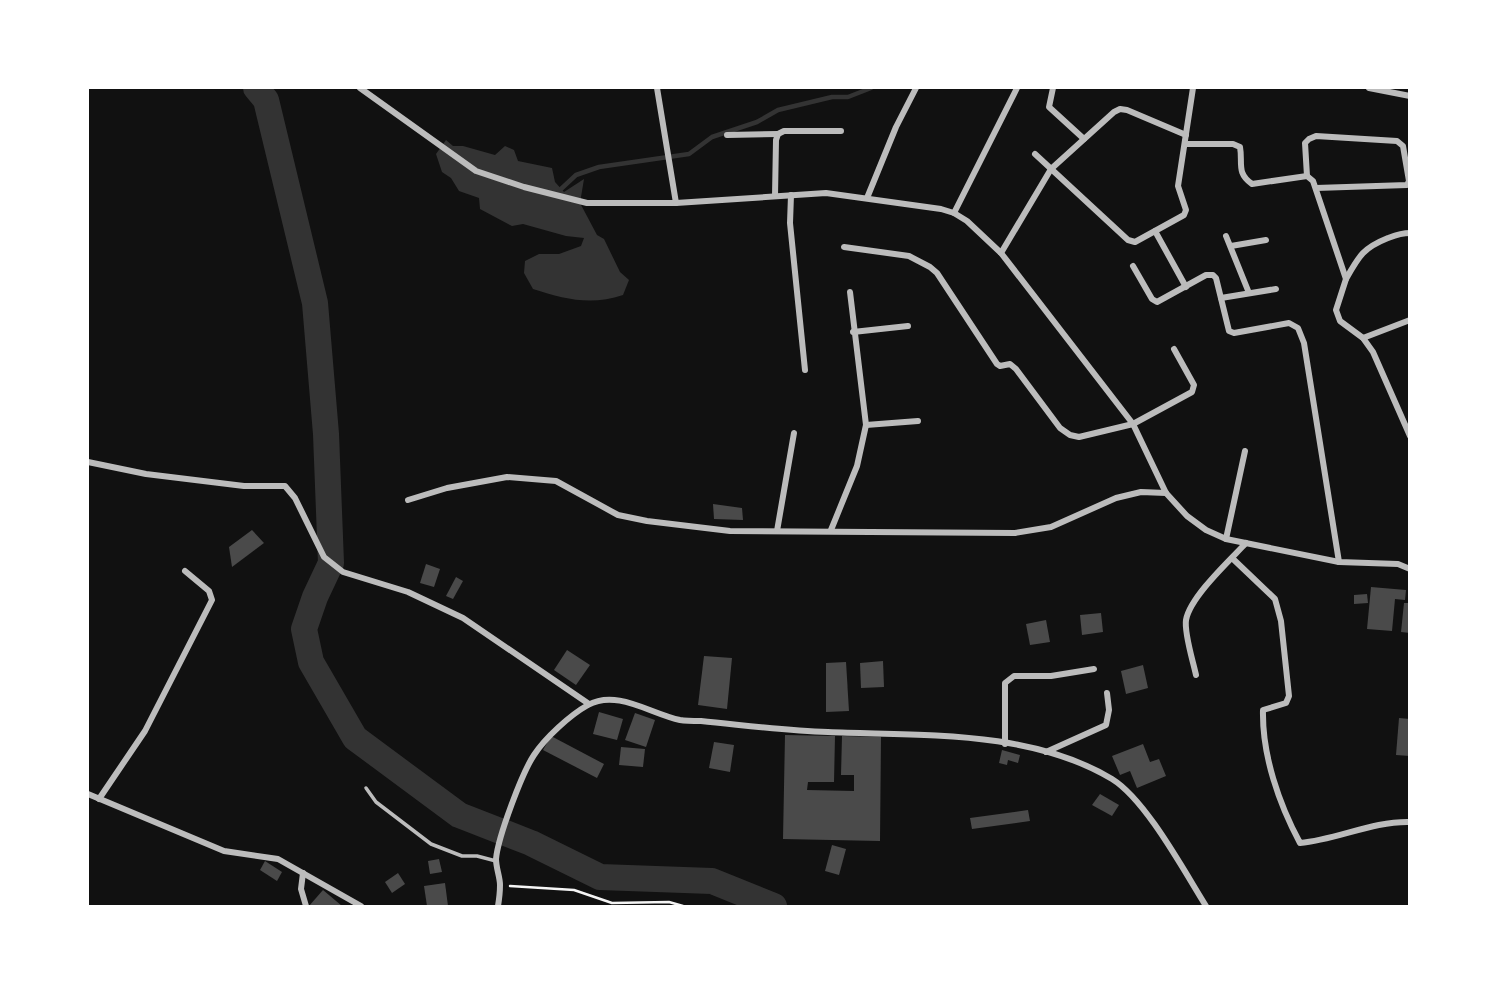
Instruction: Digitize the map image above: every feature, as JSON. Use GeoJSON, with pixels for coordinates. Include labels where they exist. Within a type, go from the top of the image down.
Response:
{"type":"FeatureCollection","features":[{"type":"Feature","properties":{"kind":"street"},"geometry":{"type":"LineString","coordinates":[[360,88],[476,171],[587,203],[676,203],[827,192],[954,213],[967,221],[1001,253],[1133,424],[1166,493],[1187,516],[1206,530],[1226,539],[1339,562],[1398,564],[1409,569]]}},
{"type":"Feature","properties":{"kind":"street"},"geometry":{"type":"LineString","coordinates":[[657,88],[676,203]]}},
{"type":"Feature","properties":{"kind":"street"},"geometry":{"type":"LineString","coordinates":[[867,198],[896,127],[916,88]]}},
{"type":"Feature","properties":{"kind":"street"},"geometry":{"type":"LineString","coordinates":[[954,213],[1016,88]]}},
{"type":"Feature","properties":{"kind":"street"},"geometry":{"type":"LineString","coordinates":[[1053,88],[1049,107],[1084,139]]}},
{"type":"Feature","properties":{"kind":"street"},"geometry":{"type":"LineString","coordinates":[[1035,154],[1128,240],[1135,242],[1184,215],[1186,210],[1178,186],[1193,88]]}},
{"type":"Feature","properties":{"kind":"street"},"geometry":{"type":"LineString","coordinates":[[1369,88],[1409,96]]}},
{"type":"Feature","properties":{"kind":"street"},"geometry":{"type":"LineString","coordinates":[[1001,253],[1051,169],[1120,109],[1186,135]]}},
{"type":"Feature","properties":{"kind":"street"},"geometry":{"type":"LineString","coordinates":[[727,135],[841,131]]}},
{"type":"Feature","properties":{"kind":"street"},"geometry":{"type":"LineString","coordinates":[[775,196],[778,134]]}},
{"type":"Feature","properties":{"kind":"street"},"geometry":{"type":"LineString","coordinates":[[1316,188],[1407,185],[1409,181],[1403,146],[1397,141],[1316,136],[1305,143],[1307,176],[1316,188],[1346,279]]}},
{"type":"Feature","properties":{"kind":"street"},"geometry":{"type":"LineString","coordinates":[[1185,144],[1233,144],[1240,147],[1240,171],[1252,184],[1307,176]]}},
{"type":"Feature","properties":{"kind":"street"},"geometry":{"type":"LineString","coordinates":[[791,195],[790,223],[804,370]]}},
{"type":"Feature","properties":{"kind":"street"},"geometry":{"type":"LineString","coordinates":[[1155,231],[1186,288]]}},
{"type":"Feature","properties":{"kind":"street"},"geometry":{"type":"LineString","coordinates":[[1409,233],[1370,245],[1360,253],[1346,279],[1336,310],[1340,321],[1363,338],[1383,370],[1406,416],[1409,436]]}},
{"type":"Feature","properties":{"kind":"street"},"geometry":{"type":"LineString","coordinates":[[1226,236],[1249,293]]}},
{"type":"Feature","properties":{"kind":"street"},"geometry":{"type":"LineString","coordinates":[[1231,246],[1266,240]]}},
{"type":"Feature","properties":{"kind":"street"},"geometry":{"type":"LineString","coordinates":[[844,247],[909,256],[937,273],[997,364],[1010,364],[1016,369],[1060,428],[1070,435],[1079,437],[1133,424],[1192,392],[1194,385],[1174,349]]}},
{"type":"Feature","properties":{"kind":"street"},"geometry":{"type":"LineString","coordinates":[[1133,266],[1152,299],[1157,302],[1206,275],[1213,275],[1216,278],[1228,331],[1234,333],[1289,323],[1298,328],[1304,343],[1339,562]]}},
{"type":"Feature","properties":{"kind":"street"},"geometry":{"type":"LineString","coordinates":[[1221,298],[1276,289]]}},
{"type":"Feature","properties":{"kind":"street"},"geometry":{"type":"LineString","coordinates":[[831,530],[857,466],[866,425],[850,292]]}},
{"type":"Feature","properties":{"kind":"street"},"geometry":{"type":"LineString","coordinates":[[1363,338],[1409,320]]}},
{"type":"Feature","properties":{"kind":"street"},"geometry":{"type":"LineString","coordinates":[[853,332],[908,326]]}},
{"type":"Feature","properties":{"kind":"street"},"geometry":{"type":"LineString","coordinates":[[866,425],[918,421]]}},
{"type":"Feature","properties":{"kind":"street"},"geometry":{"type":"LineString","coordinates":[[777,531],[794,433]]}},
{"type":"Feature","properties":{"kind":"street"},"geometry":{"type":"LineString","coordinates":[[1226,539],[1245,451]]}},
{"type":"Feature","properties":{"kind":"street"},"geometry":{"type":"LineString","coordinates":[[88,462],[146,474],[219,483],[285,486],[295,498],[324,558],[343,572],[408,592],[463,618],[589,704]]}},
{"type":"Feature","properties":{"kind":"street"},"geometry":{"type":"LineString","coordinates":[[408,499],[447,488],[507,477],[556,481],[618,514],[647,521],[730,531],[1014,534],[1051,527],[1116,498],[1140,492],[1166,493]]}},
{"type":"Feature","properties":{"kind":"street"},"geometry":{"type":"LineString","coordinates":[[1196,675],[1185,621],[1201,593],[1247,543]]}},
{"type":"Feature","properties":{"kind":"street"},"geometry":{"type":"LineString","coordinates":[[1232,558],[1275,599],[1281,621],[1289,696],[1286,703],[1263,710],[1263,719],[1270,762],[1281,802],[1300,843],[1315,842],[1361,829],[1409,822]]}},
{"type":"Feature","properties":{"kind":"street"},"geometry":{"type":"LineString","coordinates":[[99,799],[151,721],[212,600],[209,591],[185,571]]}},
{"type":"Feature","properties":{"kind":"street"},"geometry":{"type":"LineString","coordinates":[[1004,744],[1005,683],[1014,676],[1051,676],[1094,669]]}},
{"type":"Feature","properties":{"kind":"street"},"geometry":{"type":"LineString","coordinates":[[1046,752],[1106,725],[1109,710],[1107,693]]}},
{"type":"Feature","properties":{"kind":"street"},"geometry":{"type":"LineString","coordinates":[[498,906],[500,886],[496,862],[499,844],[508,814],[532,758],[549,735],[589,704],[608,699],[648,708],[678,719],[826,732],[937,734],[1046,752],[1081,764],[1114,780],[1138,801],[1206,906]]}},
{"type":"Feature","properties":{"kind":"street"},"geometry":{"type":"LineString","coordinates":[[88,794],[224,851],[278,859],[361,906]]}},
{"type":"Feature","properties":{"kind":"street"},"geometry":{"type":"LineString","coordinates":[[303,873],[301,889],[306,906]]}},
{"type":"Feature","properties":{"kind":"lane"},"geometry":{"type":"LineString","coordinates":[[366,788],[376,802],[430,844],[462,856],[477,856],[496,862]]}},
{"type":"Feature","properties":{"kind":"path"},"geometry":{"type":"LineString","coordinates":[[500,886],[574,890],[612,903],[669,902],[683,906]]}},
{"type":"Feature","properties":{"kind":"shaded area"},"geometry":{"type":"Polygon","coordinates":[[[446,140],[453,146],[495,155],[505,146],[514,150],[518,161],[552,168],[555,182],[564,192],[584,179],[580,203],[597,235],[604,239],[620,272],[629,280],[623,295],[589,301],[533,289],[524,273],[525,261],[539,254],[559,254],[581,246],[584,238],[523,224],[512,226],[480,209],[479,198],[459,191],[451,178],[442,172],[436,154],[446,140]]]}},
{"type":"Feature","properties":{"kind":"building"},"geometry":{"type":"Polygon","coordinates":[[[713,504],[742,508],[743,520],[714,519],[713,504]]]}},
{"type":"Feature","properties":{"kind":"building"},"geometry":{"type":"Polygon","coordinates":[[[252,530],[264,543],[232,567],[229,547],[252,530]]]}},
{"type":"Feature","properties":{"kind":"building"},"geometry":{"type":"Polygon","coordinates":[[[426,564],[440,569],[434,587],[420,583],[426,564]]]}},
{"type":"Feature","properties":{"kind":"building"},"geometry":{"type":"Polygon","coordinates":[[[456,577],[463,581],[453,599],[446,596],[456,577]]]}},
{"type":"Feature","properties":{"kind":"building"},"geometry":{"type":"Polygon","coordinates":[[[1371,587],[1406,590],[1405,600],[1395,599],[1392,631],[1367,629],[1371,587]]]}},
{"type":"Feature","properties":{"kind":"building"},"geometry":{"type":"Polygon","coordinates":[[[1367,594],[1368,603],[1354,604],[1354,595],[1367,594]]]}},
{"type":"Feature","properties":{"kind":"building"},"geometry":{"type":"Polygon","coordinates":[[[1404,603],[1410,603],[1410,633],[1401,632],[1404,603]]]}},
{"type":"Feature","properties":{"kind":"building"},"geometry":{"type":"Polygon","coordinates":[[[1101,613],[1103,632],[1082,635],[1080,615],[1101,613]]]}},
{"type":"Feature","properties":{"kind":"building"},"geometry":{"type":"Polygon","coordinates":[[[1046,620],[1050,642],[1030,645],[1026,624],[1046,620]]]}},
{"type":"Feature","properties":{"kind":"building"},"geometry":{"type":"Polygon","coordinates":[[[567,650],[590,665],[576,685],[554,670],[567,650]]]}},
{"type":"Feature","properties":{"kind":"building"},"geometry":{"type":"Polygon","coordinates":[[[704,656],[732,658],[727,709],[698,705],[704,656]]]}},
{"type":"Feature","properties":{"kind":"building"},"geometry":{"type":"Polygon","coordinates":[[[883,661],[884,687],[861,688],[860,663],[883,661]]]}},
{"type":"Feature","properties":{"kind":"building"},"geometry":{"type":"Polygon","coordinates":[[[846,662],[849,711],[826,712],[826,663],[846,662]]]}},
{"type":"Feature","properties":{"kind":"building"},"geometry":{"type":"Polygon","coordinates":[[[1143,665],[1148,688],[1126,694],[1121,671],[1143,665]]]}},
{"type":"Feature","properties":{"kind":"building"},"geometry":{"type":"Polygon","coordinates":[[[599,712],[623,719],[617,740],[593,734],[599,712]]]}},
{"type":"Feature","properties":{"kind":"building"},"geometry":{"type":"Polygon","coordinates":[[[635,713],[655,720],[646,747],[625,740],[635,713]]]}},
{"type":"Feature","properties":{"kind":"building"},"geometry":{"type":"Polygon","coordinates":[[[1399,718],[1410,719],[1410,756],[1396,755],[1399,718]]]}},
{"type":"Feature","properties":{"kind":"building"},"geometry":{"type":"Polygon","coordinates":[[[785,735],[835,736],[834,782],[808,782],[807,790],[854,791],[854,775],[841,775],[842,736],[881,737],[880,841],[783,839],[785,735]]]}},
{"type":"Feature","properties":{"kind":"building"},"geometry":{"type":"Polygon","coordinates":[[[551,736],[604,764],[597,778],[543,750],[551,736]]]}},
{"type":"Feature","properties":{"kind":"building"},"geometry":{"type":"Polygon","coordinates":[[[714,742],[734,745],[730,772],[709,768],[714,742]]]}},
{"type":"Feature","properties":{"kind":"building"},"geometry":{"type":"Polygon","coordinates":[[[1143,744],[1150,762],[1159,759],[1166,776],[1137,788],[1130,771],[1120,775],[1112,756],[1143,744]]]}},
{"type":"Feature","properties":{"kind":"building"},"geometry":{"type":"Polygon","coordinates":[[[621,747],[645,749],[643,767],[619,765],[621,747]]]}},
{"type":"Feature","properties":{"kind":"building"},"geometry":{"type":"Polygon","coordinates":[[[1002,750],[1020,755],[1018,763],[1008,760],[1007,765],[999,763],[1002,750]]]}},
{"type":"Feature","properties":{"kind":"building"},"geometry":{"type":"Polygon","coordinates":[[[1100,794],[1119,805],[1112,816],[1092,805],[1100,794]]]}},
{"type":"Feature","properties":{"kind":"building"},"geometry":{"type":"Polygon","coordinates":[[[1028,810],[1030,821],[972,829],[970,818],[1028,810]]]}},
{"type":"Feature","properties":{"kind":"building"},"geometry":{"type":"Polygon","coordinates":[[[832,845],[846,849],[839,875],[825,871],[832,845]]]}},
{"type":"Feature","properties":{"kind":"building"},"geometry":{"type":"Polygon","coordinates":[[[439,859],[442,872],[430,874],[428,861],[439,859]]]}},
{"type":"Feature","properties":{"kind":"building"},"geometry":{"type":"Polygon","coordinates":[[[265,861],[282,872],[277,881],[260,870],[265,861]]]}},
{"type":"Feature","properties":{"kind":"building"},"geometry":{"type":"Polygon","coordinates":[[[398,873],[405,884],[392,893],[385,882],[398,873]]]}},
{"type":"Feature","properties":{"kind":"building"},"geometry":{"type":"Polygon","coordinates":[[[445,883],[448,906],[427,906],[424,886],[445,883]]]}},
{"type":"Feature","properties":{"kind":"building"},"geometry":{"type":"Polygon","coordinates":[[[323,890],[342,906],[309,906],[323,890]]]}},
{"type":"Feature","properties":{"kind":"waterway"},"geometry":{"type":"LineString","coordinates":[[256,88],[266,100],[315,303],[326,434],[331,563],[304,629],[311,662],[355,738],[459,815],[531,843],[600,877],[712,881],[774,906]]}},
{"type":"Feature","properties":{"kind":"waterway"},"geometry":{"type":"LineString","coordinates":[[561,189],[576,175],[599,167],[689,154],[712,137],[757,122],[778,110],[832,97],[848,97],[871,88]]}}]}
